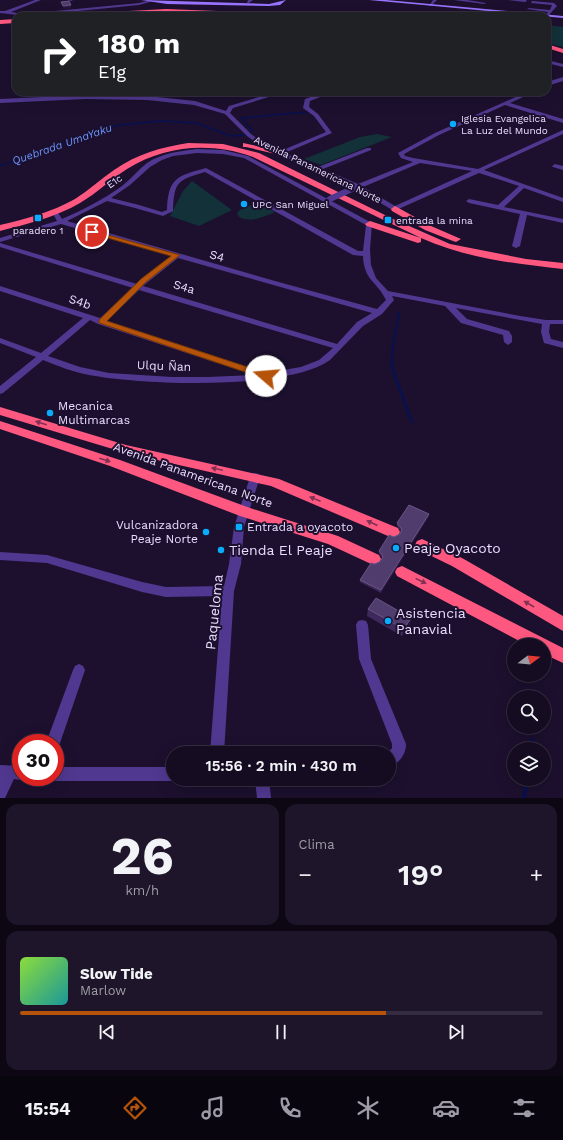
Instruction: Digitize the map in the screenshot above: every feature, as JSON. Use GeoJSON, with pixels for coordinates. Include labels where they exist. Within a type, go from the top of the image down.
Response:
{"type":"FeatureCollection","features":[{"type":"Feature","properties":{"kind":"highway"},"geometry":{"type":"LineString","coordinates":[[147,12],[191,12]]}},
{"type":"Feature","properties":{"kind":"highway"},"geometry":{"type":"LineString","coordinates":[[0,21],[12,20]]}},
{"type":"Feature","properties":{"kind":"highway"},"geometry":{"type":"LineString","coordinates":[[551,49],[563,52]]}},
{"type":"Feature","properties":{"kind":"highway","name":"Avenida Panamericana Norte"},"geometry":{"type":"LineString","coordinates":[[0,223],[62,203],[87,188],[118,163],[145,151],[188,142],[213,142],[235,145],[275,158],[420,229],[456,239],[479,248],[563,262]]}},
{"type":"Feature","properties":{"kind":"highway"},"geometry":{"type":"LineString","coordinates":[[235,145],[268,149],[280,153]]}},
{"type":"Feature","properties":{"kind":"highway","name":"Avenida Panamericana Norte"},"geometry":{"type":"LineString","coordinates":[[0,228],[55,212],[89,194],[124,167],[144,156],[174,148],[217,146],[240,149],[256,155],[388,220],[447,246],[526,262],[563,266]]}},
{"type":"Feature","properties":{"kind":"highway"},"geometry":{"type":"LineString","coordinates":[[395,209],[428,228],[456,239]]}},
{"type":"Feature","properties":{"kind":"highway"},"geometry":{"type":"LineString","coordinates":[[370,224],[408,238],[447,246]]}},
{"type":"Feature","properties":{"kind":"highway","name":"Avenida Panamericana Norte"},"geometry":{"type":"LineString","coordinates":[[0,411],[126,449],[255,477],[288,488],[393,532]]}},
{"type":"Feature","properties":{"kind":"highway","name":"Avenida Panamericana Norte"},"geometry":{"type":"LineString","coordinates":[[0,425],[152,476],[245,512],[333,540],[374,559]]}},
{"type":"Feature","properties":{"kind":"highway"},"geometry":{"type":"LineString","coordinates":[[422,545],[457,562],[563,624]]}},
{"type":"Feature","properties":{"kind":"highway"},"geometry":{"type":"LineString","coordinates":[[402,572],[528,638]]}},
{"type":"Feature","properties":{"kind":"highway"},"geometry":{"type":"LineString","coordinates":[[551,650],[563,656]]}},
{"type":"Feature","properties":{"kind":"street"},"geometry":{"type":"LineString","coordinates":[[6,13],[39,0]]}},
{"type":"Feature","properties":{"kind":"street"},"geometry":{"type":"LineString","coordinates":[[143,0],[269,5],[278,4],[284,0]]}},
{"type":"Feature","properties":{"kind":"street"},"geometry":{"type":"LineString","coordinates":[[371,0],[509,12],[513,0]]}},
{"type":"Feature","properties":{"kind":"street"},"geometry":{"type":"LineString","coordinates":[[430,5],[435,0]]}},
{"type":"Feature","properties":{"kind":"street"},"geometry":{"type":"LineString","coordinates":[[456,0],[484,3]]}},
{"type":"Feature","properties":{"kind":"street"},"geometry":{"type":"LineString","coordinates":[[509,0],[525,1]]}},
{"type":"Feature","properties":{"kind":"street"},"geometry":{"type":"LineString","coordinates":[[558,0],[563,0]]}},
{"type":"Feature","properties":{"kind":"street"},"geometry":{"type":"LineString","coordinates":[[57,12],[139,4],[151,1]]}},
{"type":"Feature","properties":{"kind":"street"},"geometry":{"type":"LineString","coordinates":[[532,2],[554,4],[555,6],[550,12]]}},
{"type":"Feature","properties":{"kind":"street"},"geometry":{"type":"LineString","coordinates":[[529,9],[544,12]]}},
{"type":"Feature","properties":{"kind":"street"},"geometry":{"type":"LineString","coordinates":[[0,12],[12,14]]}},
{"type":"Feature","properties":{"kind":"street"},"geometry":{"type":"LineString","coordinates":[[551,14],[563,17]]}},
{"type":"Feature","properties":{"kind":"street"},"geometry":{"type":"LineString","coordinates":[[551,62],[563,66]]}},
{"type":"Feature","properties":{"kind":"street"},"geometry":{"type":"LineString","coordinates":[[551,83],[563,79]]}},
{"type":"Feature","properties":{"kind":"street"},"geometry":{"type":"LineString","coordinates":[[227,114],[230,107],[268,96]]}},
{"type":"Feature","properties":{"kind":"street"},"geometry":{"type":"LineString","coordinates":[[280,153],[329,133],[316,115],[306,108],[307,100],[318,96]]}},
{"type":"Feature","properties":{"kind":"street"},"geometry":{"type":"LineString","coordinates":[[522,96],[437,134],[401,153],[403,157],[407,159],[481,170],[563,200]]}},
{"type":"Feature","properties":{"kind":"street"},"geometry":{"type":"LineString","coordinates":[[0,101],[86,97],[166,99],[196,102],[227,114],[249,135],[268,149]]}},
{"type":"Feature","properties":{"kind":"street"},"geometry":{"type":"LineString","coordinates":[[506,104],[563,121]]}},
{"type":"Feature","properties":{"kind":"street"},"geometry":{"type":"LineString","coordinates":[[280,153],[319,169],[356,187],[395,209],[563,132]]}},
{"type":"Feature","properties":{"kind":"street"},"geometry":{"type":"LineString","coordinates":[[319,169],[369,148]]}},
{"type":"Feature","properties":{"kind":"street","name":"E1c"},"geometry":{"type":"LineString","coordinates":[[0,240],[61,222],[105,199],[126,185],[151,163],[168,156],[202,151],[226,152],[239,155],[370,224]]}},
{"type":"Feature","properties":{"kind":"street"},"geometry":{"type":"LineString","coordinates":[[327,200],[420,161]]}},
{"type":"Feature","properties":{"kind":"street"},"geometry":{"type":"LineString","coordinates":[[555,166],[563,168]]}},
{"type":"Feature","properties":{"kind":"street"},"geometry":{"type":"LineString","coordinates":[[105,199],[137,206],[158,213],[168,213],[170,211],[171,187],[173,184],[184,178],[206,170],[356,253],[364,254],[367,251]]}},
{"type":"Feature","properties":{"kind":"street"},"geometry":{"type":"LineString","coordinates":[[499,208],[522,186]]}},
{"type":"Feature","properties":{"kind":"street"},"geometry":{"type":"LineString","coordinates":[[468,201],[563,221]]}},
{"type":"Feature","properties":{"kind":"street"},"geometry":{"type":"LineString","coordinates":[[55,212],[61,222]]}},
{"type":"Feature","properties":{"kind":"street"},"geometry":{"type":"LineString","coordinates":[[516,246],[524,213]]}},
{"type":"Feature","properties":{"kind":"street","name":"S4"},"geometry":{"type":"LineString","coordinates":[[61,222],[379,312]]}},
{"type":"Feature","properties":{"kind":"street"},"geometry":{"type":"LineString","coordinates":[[370,224],[367,236],[367,268],[371,277],[387,293],[546,322],[563,322]]}},
{"type":"Feature","properties":{"kind":"street","name":"S4a"},"geometry":{"type":"LineString","coordinates":[[0,245],[338,347]]}},
{"type":"Feature","properties":{"kind":"street"},"geometry":{"type":"LineString","coordinates":[[101,322],[138,286],[176,255]]}},
{"type":"Feature","properties":{"kind":"street","name":"S4b"},"geometry":{"type":"LineString","coordinates":[[0,288],[266,376]]}},
{"type":"Feature","properties":{"kind":"street","name":"Ulqu Ñan"},"geometry":{"type":"LineString","coordinates":[[0,340],[88,372],[114,376],[182,380],[266,376],[303,370],[321,363],[362,323],[388,305],[390,300],[387,293]]}},
{"type":"Feature","properties":{"kind":"street"},"geometry":{"type":"LineString","coordinates":[[446,303],[464,322],[506,333],[508,336],[508,342]]}},
{"type":"Feature","properties":{"kind":"street"},"geometry":{"type":"LineString","coordinates":[[0,391],[89,317]]}},
{"type":"Feature","properties":{"kind":"street"},"geometry":{"type":"LineString","coordinates":[[546,322],[545,332],[547,341],[563,344]]}},
{"type":"Feature","properties":{"kind":"street","name":"Paqueloma"},"geometry":{"type":"LineString","coordinates":[[217,746],[228,591],[240,528],[255,477]]}},
{"type":"Feature","properties":{"kind":"street"},"geometry":{"type":"LineString","coordinates":[[0,556],[47,559],[142,587],[166,592],[228,591]]}},
{"type":"Feature","properties":{"kind":"street"},"geometry":{"type":"LineString","coordinates":[[362,625],[365,659],[399,744],[399,751],[396,754]]}},
{"type":"Feature","properties":{"kind":"street"},"geometry":{"type":"LineString","coordinates":[[56,734],[79,670]]}},
{"type":"Feature","properties":{"kind":"street"},"geometry":{"type":"LineString","coordinates":[[0,794],[10,773]]}},
{"type":"Feature","properties":{"kind":"street"},"geometry":{"type":"LineString","coordinates":[[64,774],[166,774]]}},
{"type":"Feature","properties":{"kind":"street"},"geometry":{"type":"LineString","coordinates":[[263,786],[264,798]]}},
{"type":"Feature","properties":{"kind":"shaded area"},"geometry":{"type":"Polygon","coordinates":[[[551,26],[563,27],[563,47],[551,44],[551,26]]]}},
{"type":"Feature","properties":{"kind":"shaded area"},"geometry":{"type":"Polygon","coordinates":[[[377,134],[392,137],[321,165],[304,159],[360,137],[377,134]]]}},
{"type":"Feature","properties":{"kind":"shaded area"},"geometry":{"type":"Polygon","coordinates":[[[192,181],[232,210],[199,226],[170,216],[183,191],[192,181]]]}},
{"type":"Feature","properties":{"kind":"shaded area"},"geometry":{"type":"Polygon","coordinates":[[[258,202],[275,212],[253,219],[244,219],[239,217],[237,213],[240,210],[258,202]]]}},
{"type":"Feature","properties":{"kind":"building"},"geometry":{"type":"Polygon","coordinates":[[[69,1],[71,5],[63,6],[61,2],[69,1]]]}},
{"type":"Feature","properties":{"kind":"building","name":"Peaje Oyacoto"},"geometry":{"type":"Polygon","coordinates":[[[409,505],[429,514],[381,590],[360,580],[371,563],[375,564],[381,561],[383,556],[379,551],[389,535],[394,537],[400,534],[402,529],[397,523],[409,505]]]}},
{"type":"Feature","properties":{"kind":"building"},"geometry":{"type":"Polygon","coordinates":[[[376,598],[411,618],[404,629],[368,609],[376,598]]]}},
{"type":"Feature","properties":{"kind":"waterway","name":"Quebrada UmaYaku"},"geometry":{"type":"LineString","coordinates":[[0,166],[76,138],[119,125],[161,121],[196,123],[231,136],[249,135],[252,130],[241,118],[307,112]]}},
{"type":"Feature","properties":{"kind":"waterway"},"geometry":{"type":"LineString","coordinates":[[392,359],[393,344],[399,313]]}},
{"type":"Feature","properties":{"kind":"waterway"},"geometry":{"type":"LineString","coordinates":[[392,359],[392,368],[412,422]]}},
{"type":"Feature","properties":{"kind":"waterway"},"geometry":{"type":"LineString","coordinates":[[524,798],[526,786]]}},
{"type":"Feature","properties":{"kind":"place","name":"Iglesia Evangelica La Luz del Mundo"},"geometry":{"type":"Point","coordinates":[453,124]}},
{"type":"Feature","properties":{"kind":"place","name":"UPC San Miguel"},"geometry":{"type":"Point","coordinates":[244,204]}},
{"type":"Feature","properties":{"kind":"place","name":"paradero 1"},"geometry":{"type":"Point","coordinates":[38,218]}},
{"type":"Feature","properties":{"kind":"place","name":"entrada la mina"},"geometry":{"type":"Point","coordinates":[388,220]}},
{"type":"Feature","properties":{"kind":"place","name":"Mecanica Multimarcas"},"geometry":{"type":"Point","coordinates":[50,413]}},
{"type":"Feature","properties":{"kind":"place","name":"Entrada a oyacoto"},"geometry":{"type":"Point","coordinates":[239,527]}},
{"type":"Feature","properties":{"kind":"place","name":"Vulcanizadora Peaje Norte"},"geometry":{"type":"Point","coordinates":[206,532]}},
{"type":"Feature","properties":{"kind":"place","name":"Peaje Oyacoto"},"geometry":{"type":"Point","coordinates":[396,548]}},
{"type":"Feature","properties":{"kind":"place","name":"Tienda El Peaje"},"geometry":{"type":"Point","coordinates":[221,550]}},
{"type":"Feature","properties":{"kind":"place","name":"Asistencia Panavial"},"geometry":{"type":"Point","coordinates":[388,621]}},
{"type":"Feature","properties":{"kind":"route"},"geometry":{"type":"LineString","coordinates":[[92,232],[176,255],[144,281],[101,322],[266,376]]}}]}
